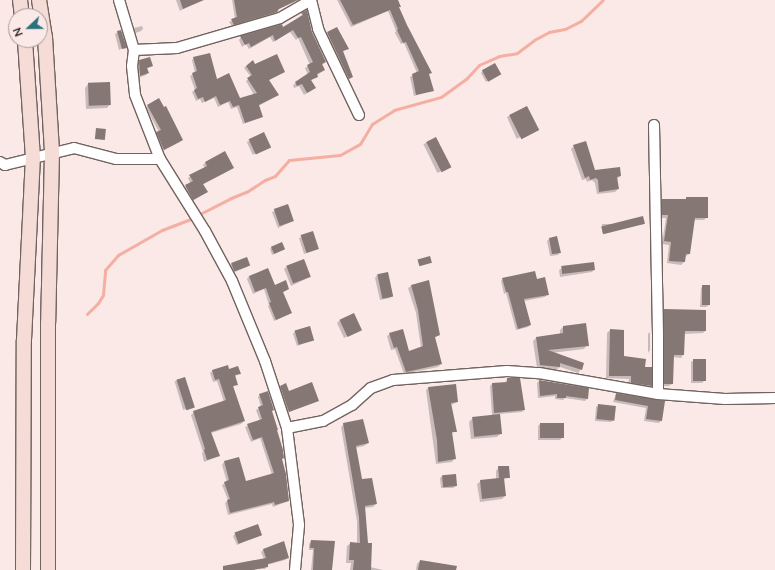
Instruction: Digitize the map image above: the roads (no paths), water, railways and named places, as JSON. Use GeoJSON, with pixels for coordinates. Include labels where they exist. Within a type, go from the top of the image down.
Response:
{"type":"FeatureCollection","features":[{"type":"Feature","properties":{"kind":"main road"},"geometry":{"type":"LineString","coordinates":[[39,0],[45,37],[52,153],[48,323],[48,570]]}},
{"type":"Feature","properties":{"kind":"main road"},"geometry":{"type":"LineString","coordinates":[[23,570],[24,340],[32,158],[26,48]]}},
{"type":"Feature","properties":{"kind":"street"},"geometry":{"type":"LineString","coordinates":[[120,0],[134,50],[132,66],[135,95],[160,159],[205,231],[232,281],[265,361],[287,428],[299,524],[295,570]]}},
{"type":"Feature","properties":{"kind":"street"},"geometry":{"type":"LineString","coordinates":[[134,50],[177,48],[280,18],[311,0],[318,28],[359,114]]}},
{"type":"Feature","properties":{"kind":"street"},"geometry":{"type":"LineString","coordinates":[[654,126],[658,394]]}},
{"type":"Feature","properties":{"kind":"street"},"geometry":{"type":"LineString","coordinates":[[0,162],[5,165],[74,148],[116,159],[160,159]]}},
{"type":"Feature","properties":{"kind":"street"},"geometry":{"type":"LineString","coordinates":[[287,428],[323,421],[352,405],[371,388],[393,380],[507,371],[539,373],[658,394],[725,399],[775,398]]}},
{"type":"Feature","properties":{"kind":"waterway"},"geometry":{"type":"LineString","coordinates":[[87,314],[98,303],[103,295],[105,270],[118,255],[162,230],[190,219],[248,191],[265,180],[275,176],[289,160],[340,155],[360,144],[372,124],[394,110],[441,97],[467,78],[479,65],[499,56],[517,53],[534,40],[549,32],[565,29],[581,21],[603,0]]}}]}
